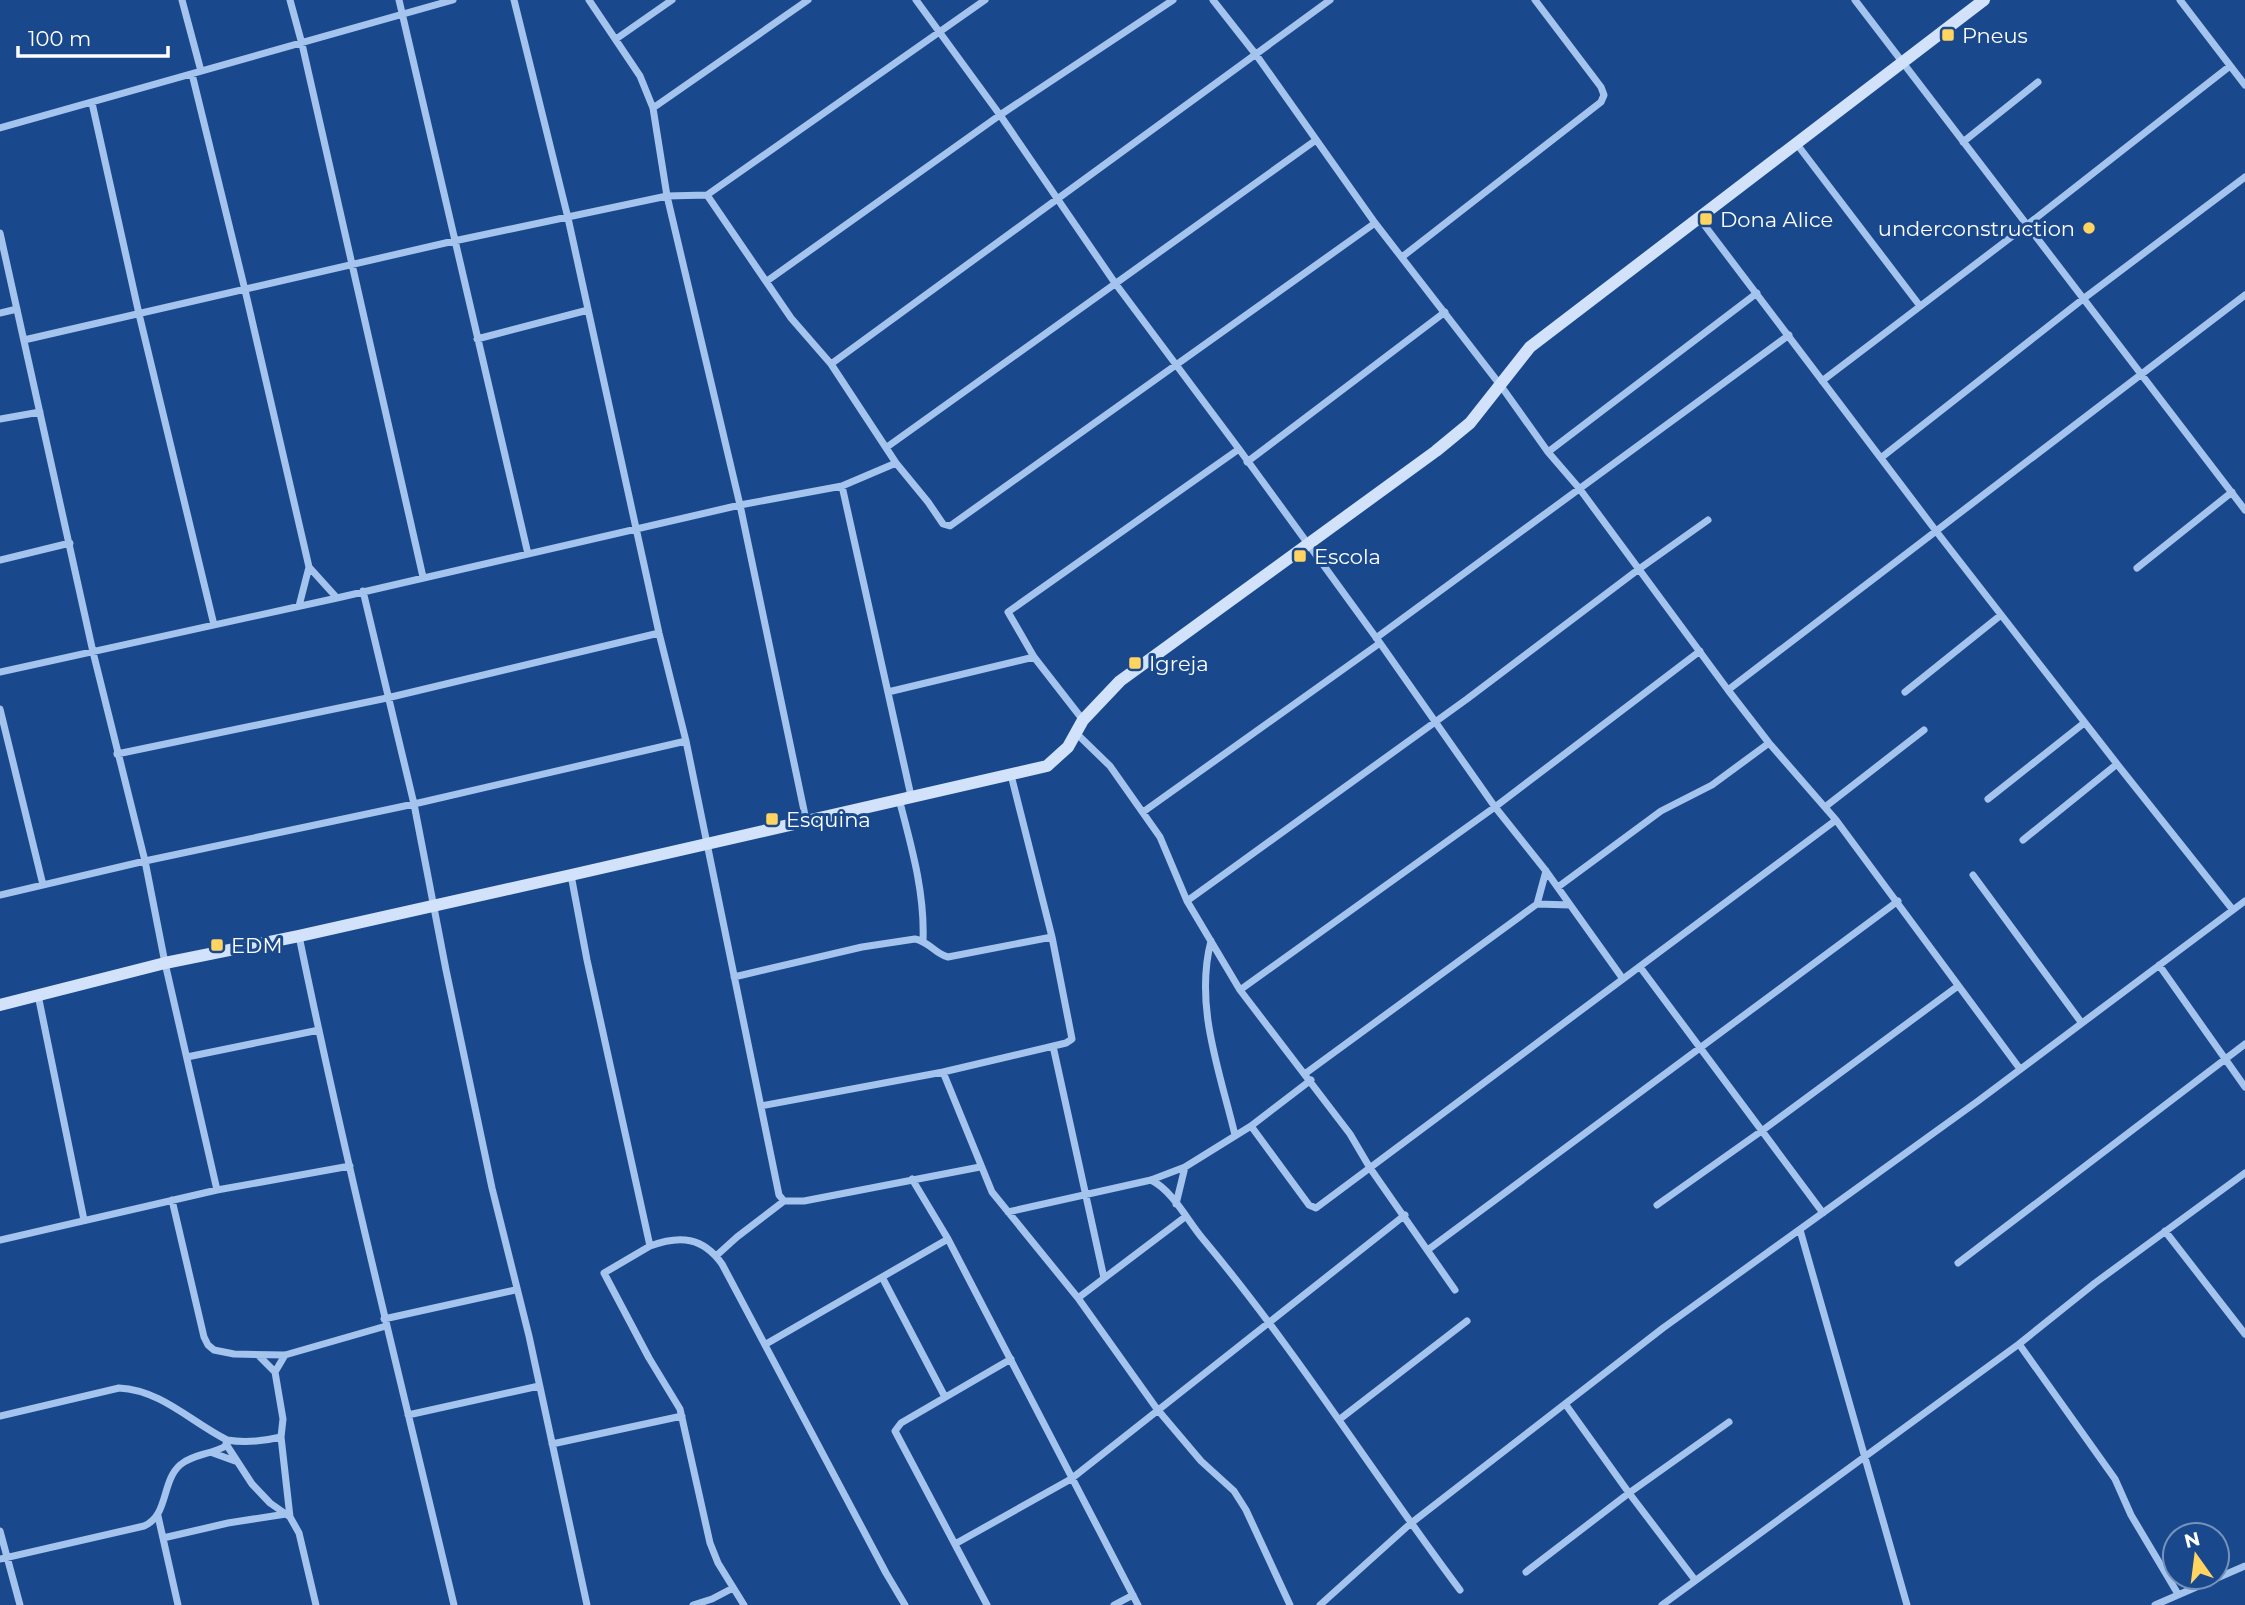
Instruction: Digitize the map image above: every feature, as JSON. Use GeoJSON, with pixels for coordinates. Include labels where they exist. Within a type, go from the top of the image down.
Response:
{"type":"FeatureCollection","features":[{"type":"Feature","properties":{"kind":"street"},"geometry":{"type":"LineString","coordinates":[[182,0],[201,71]]}},
{"type":"Feature","properties":{"kind":"street"},"geometry":{"type":"LineString","coordinates":[[290,0],[423,577]]}},
{"type":"Feature","properties":{"kind":"street"},"geometry":{"type":"LineString","coordinates":[[399,0],[528,554]]}},
{"type":"Feature","properties":{"kind":"street"},"geometry":{"type":"LineString","coordinates":[[0,128],[453,0]]}},
{"type":"Feature","properties":{"kind":"street"},"geometry":{"type":"LineString","coordinates":[[514,0],[568,218],[659,633],[686,741],[779,1195],[784,1201]]}},
{"type":"Feature","properties":{"kind":"street"},"geometry":{"type":"LineString","coordinates":[[589,0],[640,76],[653,108],[667,196],[740,505],[806,820]]}},
{"type":"Feature","properties":{"kind":"street"},"geometry":{"type":"LineString","coordinates":[[616,39],[672,0]]}},
{"type":"Feature","properties":{"kind":"street"},"geometry":{"type":"LineString","coordinates":[[653,108],[808,0]]}},
{"type":"Feature","properties":{"kind":"street"},"geometry":{"type":"LineString","coordinates":[[916,0],[1000,114],[1115,283],[1239,449],[1495,807],[1558,887],[1623,979]]}},
{"type":"Feature","properties":{"kind":"street"},"geometry":{"type":"LineString","coordinates":[[24,340],[454,241],[667,196],[707,195],[985,0]]}},
{"type":"Feature","properties":{"kind":"street"},"geometry":{"type":"LineString","coordinates":[[767,281],[1000,114],[1173,0]]}},
{"type":"Feature","properties":{"kind":"street"},"geometry":{"type":"LineString","coordinates":[[1213,0],[1548,452],[1579,488],[1769,743],[1836,820],[1898,901],[2020,1069]]}},
{"type":"Feature","properties":{"kind":"street"},"geometry":{"type":"LineString","coordinates":[[831,364],[1257,56],[1330,0]]}},
{"type":"Feature","properties":{"kind":"street"},"geometry":{"type":"LineString","coordinates":[[1402,257],[1601,102],[1604,95],[1601,87],[1535,0]]}},
{"type":"Feature","properties":{"kind":"street"},"geometry":{"type":"LineString","coordinates":[[1855,0],[2245,510]]}},
{"type":"Feature","properties":{"kind":"street"},"geometry":{"type":"LineString","coordinates":[[0,1005],[165,962],[299,936],[1047,766],[1062,754],[1077,734],[1083,720],[1128,674],[1436,451],[1470,423],[1530,347],[1983,0]]}},
{"type":"Feature","properties":{"kind":"street"},"geometry":{"type":"LineString","coordinates":[[2180,0],[2245,85]]}},
{"type":"Feature","properties":{"kind":"street"},"geometry":{"type":"LineString","coordinates":[[1822,381],[2230,66]]}},
{"type":"Feature","properties":{"kind":"street"},"geometry":{"type":"LineString","coordinates":[[192,74],[309,567],[299,606]]}},
{"type":"Feature","properties":{"kind":"street"},"geometry":{"type":"LineString","coordinates":[[1964,142],[2038,82]]}},
{"type":"Feature","properties":{"kind":"street"},"geometry":{"type":"LineString","coordinates":[[92,103],[214,625]]}},
{"type":"Feature","properties":{"kind":"street"},"geometry":{"type":"LineString","coordinates":[[887,447],[1316,140]]}},
{"type":"Feature","properties":{"kind":"street"},"geometry":{"type":"LineString","coordinates":[[1796,143],[1920,306]]}},
{"type":"Feature","properties":{"kind":"street"},"geometry":{"type":"LineString","coordinates":[[1882,457],[2083,299],[2245,177]]}},
{"type":"Feature","properties":{"kind":"street"},"geometry":{"type":"LineString","coordinates":[[707,195],[806,338],[831,364],[896,463],[943,524],[950,526],[1376,223]]}},
{"type":"Feature","properties":{"kind":"street"},"geometry":{"type":"LineString","coordinates":[[1699,218],[2084,723],[2233,910]]}},
{"type":"Feature","properties":{"kind":"street"},"geometry":{"type":"LineString","coordinates":[[0,233],[93,652],[145,861],[217,1190]]}},
{"type":"Feature","properties":{"kind":"street"},"geometry":{"type":"LineString","coordinates":[[1548,452],[1757,293]]}},
{"type":"Feature","properties":{"kind":"street"},"geometry":{"type":"LineString","coordinates":[[1728,690],[2245,295]]}},
{"type":"Feature","properties":{"kind":"street"},"geometry":{"type":"LineString","coordinates":[[0,313],[17,309]]}},
{"type":"Feature","properties":{"kind":"street"},"geometry":{"type":"LineString","coordinates":[[477,339],[588,310]]}},
{"type":"Feature","properties":{"kind":"street"},"geometry":{"type":"LineString","coordinates":[[1248,462],[1445,312]]}},
{"type":"Feature","properties":{"kind":"street"},"geometry":{"type":"LineString","coordinates":[[1143,812],[1789,335]]}},
{"type":"Feature","properties":{"kind":"street"},"geometry":{"type":"LineString","coordinates":[[0,419],[40,412]]}},
{"type":"Feature","properties":{"kind":"street"},"geometry":{"type":"LineString","coordinates":[[1083,720],[1034,657],[1008,612],[1239,449]]}},
{"type":"Feature","properties":{"kind":"street"},"geometry":{"type":"LineString","coordinates":[[0,672],[740,505],[842,486],[896,463]]}},
{"type":"Feature","properties":{"kind":"street"},"geometry":{"type":"LineString","coordinates":[[842,486],[888,692],[922,901],[923,941]]}},
{"type":"Feature","properties":{"kind":"street"},"geometry":{"type":"LineString","coordinates":[[2137,568],[2232,492]]}},
{"type":"Feature","properties":{"kind":"street"},"geometry":{"type":"LineString","coordinates":[[1186,901],[1435,722],[1708,520]]}},
{"type":"Feature","properties":{"kind":"street"},"geometry":{"type":"LineString","coordinates":[[0,560],[70,543]]}},
{"type":"Feature","properties":{"kind":"street"},"geometry":{"type":"LineString","coordinates":[[309,567],[337,598]]}},
{"type":"Feature","properties":{"kind":"street"},"geometry":{"type":"LineString","coordinates":[[363,592],[414,804],[433,905],[516,1290],[587,1605]]}},
{"type":"Feature","properties":{"kind":"street"},"geometry":{"type":"LineString","coordinates":[[1905,692],[2001,615]]}},
{"type":"Feature","properties":{"kind":"street"},"geometry":{"type":"LineString","coordinates":[[117,754],[387,698],[659,633]]}},
{"type":"Feature","properties":{"kind":"street"},"geometry":{"type":"LineString","coordinates":[[1240,990],[1495,807],[1700,651]]}},
{"type":"Feature","properties":{"kind":"street"},"geometry":{"type":"LineString","coordinates":[[888,692],[1034,657]]}},
{"type":"Feature","properties":{"kind":"street"},"geometry":{"type":"LineString","coordinates":[[0,709],[43,885]]}},
{"type":"Feature","properties":{"kind":"street"},"geometry":{"type":"LineString","coordinates":[[1988,799],[2084,723]]}},
{"type":"Feature","properties":{"kind":"street"},"geometry":{"type":"LineString","coordinates":[[1825,807],[1924,730]]}},
{"type":"Feature","properties":{"kind":"street"},"geometry":{"type":"LineString","coordinates":[[1077,734],[1110,766],[1160,837],[1186,901],[1240,990],[1350,1134],[1370,1168],[1429,1249],[1455,1290]]}},
{"type":"Feature","properties":{"kind":"street"},"geometry":{"type":"LineString","coordinates":[[0,895],[686,741]]}},
{"type":"Feature","properties":{"kind":"street"},"geometry":{"type":"LineString","coordinates":[[1558,887],[1661,811],[1712,785],[1769,743]]}},
{"type":"Feature","properties":{"kind":"street"},"geometry":{"type":"LineString","coordinates":[[2023,840],[2117,764]]}},
{"type":"Feature","properties":{"kind":"street"},"geometry":{"type":"LineString","coordinates":[[761,1106],[943,1072],[1070,1041],[1072,1037],[1052,937],[1011,775]]}},
{"type":"Feature","properties":{"kind":"street"},"geometry":{"type":"LineString","coordinates":[[1251,1126],[1311,1208],[1316,1208],[1836,820]]}},
{"type":"Feature","properties":{"kind":"street"},"geometry":{"type":"LineString","coordinates":[[1008,1212],[1150,1180],[1185,1167],[1251,1126],[1308,1077],[1537,904],[1546,871]]}},
{"type":"Feature","properties":{"kind":"street"},"geometry":{"type":"LineString","coordinates":[[1973,874],[2081,1023]]}},
{"type":"Feature","properties":{"kind":"street"},"geometry":{"type":"LineString","coordinates":[[571,875],[650,1246]]}},
{"type":"Feature","properties":{"kind":"street"},"geometry":{"type":"LineString","coordinates":[[1429,1249],[1898,901]]}},
{"type":"Feature","properties":{"kind":"street"},"geometry":{"type":"LineString","coordinates":[[1320,1605],[1410,1524],[1662,1328],[2020,1069],[2245,901]]}},
{"type":"Feature","properties":{"kind":"street"},"geometry":{"type":"LineString","coordinates":[[1537,904],[1570,905]]}},
{"type":"Feature","properties":{"kind":"street"},"geometry":{"type":"LineString","coordinates":[[299,936],[385,1322],[454,1605]]}},
{"type":"Feature","properties":{"kind":"street"},"geometry":{"type":"LineString","coordinates":[[734,976],[862,947],[915,939],[948,957],[1052,937]]}},
{"type":"Feature","properties":{"kind":"street"},"geometry":{"type":"LineString","coordinates":[[1211,941],[1205,961],[1204,1003],[1235,1135]]}},
{"type":"Feature","properties":{"kind":"street"},"geometry":{"type":"LineString","coordinates":[[2159,965],[2245,1087]]}},
{"type":"Feature","properties":{"kind":"street"},"geometry":{"type":"LineString","coordinates":[[1640,967],[1823,1213]]}},
{"type":"Feature","properties":{"kind":"street"},"geometry":{"type":"LineString","coordinates":[[1657,1205],[1958,986]]}},
{"type":"Feature","properties":{"kind":"street"},"geometry":{"type":"LineString","coordinates":[[38,995],[84,1220]]}},
{"type":"Feature","properties":{"kind":"street"},"geometry":{"type":"LineString","coordinates":[[187,1057],[319,1030]]}},
{"type":"Feature","properties":{"kind":"street"},"geometry":{"type":"LineString","coordinates":[[1958,1263],[2245,1044]]}},
{"type":"Feature","properties":{"kind":"street"},"geometry":{"type":"LineString","coordinates":[[1053,1046],[1104,1278]]}},
{"type":"Feature","properties":{"kind":"street"},"geometry":{"type":"LineString","coordinates":[[943,1072],[992,1192],[1078,1298],[1157,1409],[1201,1461],[1234,1491],[1290,1605]]}},
{"type":"Feature","properties":{"kind":"street"},"geometry":{"type":"LineString","coordinates":[[0,1241],[217,1190],[350,1166]]}},
{"type":"Feature","properties":{"kind":"street"},"geometry":{"type":"LineString","coordinates":[[716,1256],[784,1201],[804,1201],[980,1167]]}},
{"type":"Feature","properties":{"kind":"street"},"geometry":{"type":"LineString","coordinates":[[1176,1204],[1185,1167]]}},
{"type":"Feature","properties":{"kind":"street"},"geometry":{"type":"LineString","coordinates":[[1662,1605],[2245,1173]]}},
{"type":"Feature","properties":{"kind":"street"},"geometry":{"type":"LineString","coordinates":[[912,1179],[948,1239],[1138,1605]]}},
{"type":"Feature","properties":{"kind":"street"},"geometry":{"type":"LineString","coordinates":[[1150,1180],[1159,1185],[1176,1204],[1340,1419],[1410,1524],[1460,1590]]}},
{"type":"Feature","properties":{"kind":"street"},"geometry":{"type":"LineString","coordinates":[[172,1200],[208,1345],[214,1350],[234,1354],[285,1355],[385,1322],[516,1290]]}},
{"type":"Feature","properties":{"kind":"street"},"geometry":{"type":"LineString","coordinates":[[955,1544],[1071,1479],[1405,1215]]}},
{"type":"Feature","properties":{"kind":"street"},"geometry":{"type":"LineString","coordinates":[[1078,1298],[1185,1217]]}},
{"type":"Feature","properties":{"kind":"street"},"geometry":{"type":"LineString","coordinates":[[1800,1230],[1907,1605]]}},
{"type":"Feature","properties":{"kind":"street"},"geometry":{"type":"LineString","coordinates":[[2165,1231],[2245,1334]]}},
{"type":"Feature","properties":{"kind":"street"},"geometry":{"type":"LineString","coordinates":[[744,1605],[718,1563],[710,1543],[682,1416],[604,1273],[650,1246],[679,1238],[694,1240],[705,1246],[716,1256],[732,1279],[905,1605]]}},
{"type":"Feature","properties":{"kind":"street"},"geometry":{"type":"LineString","coordinates":[[766,1344],[948,1239]]}},
{"type":"Feature","properties":{"kind":"street"},"geometry":{"type":"LineString","coordinates":[[882,1277],[945,1397]]}},
{"type":"Feature","properties":{"kind":"street"},"geometry":{"type":"LineString","coordinates":[[1340,1419],[1467,1321]]}},
{"type":"Feature","properties":{"kind":"street"},"geometry":{"type":"LineString","coordinates":[[2019,1343],[2115,1479],[2131,1515],[2178,1594]]}},
{"type":"Feature","properties":{"kind":"street"},"geometry":{"type":"LineString","coordinates":[[258,1355],[275,1372],[283,1419],[281,1437],[288,1515]]}},
{"type":"Feature","properties":{"kind":"street"},"geometry":{"type":"LineString","coordinates":[[275,1372],[285,1355]]}},
{"type":"Feature","properties":{"kind":"street"},"geometry":{"type":"LineString","coordinates":[[987,1605],[895,1431],[901,1423],[1011,1359]]}},
{"type":"Feature","properties":{"kind":"street"},"geometry":{"type":"LineString","coordinates":[[408,1415],[539,1386]]}},
{"type":"Feature","properties":{"kind":"street"},"geometry":{"type":"LineString","coordinates":[[0,1416],[119,1388],[149,1394],[227,1443],[236,1461],[258,1490],[288,1515],[299,1533],[316,1605]]}},
{"type":"Feature","properties":{"kind":"street"},"geometry":{"type":"LineString","coordinates":[[1566,1405],[1695,1580]]}},
{"type":"Feature","properties":{"kind":"street"},"geometry":{"type":"LineString","coordinates":[[552,1444],[682,1416]]}},
{"type":"Feature","properties":{"kind":"street"},"geometry":{"type":"LineString","coordinates":[[1525,1572],[1729,1422]]}},
{"type":"Feature","properties":{"kind":"street"},"geometry":{"type":"LineString","coordinates":[[4,1558],[144,1526],[158,1516],[176,1468],[193,1458],[213,1453],[227,1443],[281,1437]]}},
{"type":"Feature","properties":{"kind":"street"},"geometry":{"type":"LineString","coordinates":[[213,1453],[236,1461]]}},
{"type":"Feature","properties":{"kind":"street"},"geometry":{"type":"LineString","coordinates":[[163,1538],[228,1523],[288,1515]]}},
{"type":"Feature","properties":{"kind":"street"},"geometry":{"type":"LineString","coordinates":[[158,1516],[178,1605]]}},
{"type":"Feature","properties":{"kind":"street"},"geometry":{"type":"LineString","coordinates":[[0,1531],[4,1558],[20,1605]]}},
{"type":"Feature","properties":{"kind":"street"},"geometry":{"type":"LineString","coordinates":[[2155,1605],[2245,1566]]}},
{"type":"Feature","properties":{"kind":"street"},"geometry":{"type":"LineString","coordinates":[[693,1605],[733,1588]]}},
{"type":"Feature","properties":{"kind":"street"},"geometry":{"type":"LineString","coordinates":[[1114,1605],[1133,1595]]}},
{"type":"Feature","properties":{"kind":"place","name":"Pneus"},"geometry":{"type":"Point","coordinates":[1948,35]}},
{"type":"Feature","properties":{"kind":"place","name":"Dona Alice"},"geometry":{"type":"Point","coordinates":[1706,219]}},
{"type":"Feature","properties":{"kind":"place","name":"underconstruction"},"geometry":{"type":"Point","coordinates":[2089,228]}},
{"type":"Feature","properties":{"kind":"place","name":"Escola"},"geometry":{"type":"Point","coordinates":[1300,556]}},
{"type":"Feature","properties":{"kind":"place","name":"Igreja"},"geometry":{"type":"Point","coordinates":[1135,663]}},
{"type":"Feature","properties":{"kind":"place","name":"Esquina"},"geometry":{"type":"Point","coordinates":[772,819]}},
{"type":"Feature","properties":{"kind":"place","name":"EDM"},"geometry":{"type":"Point","coordinates":[217,945]}}]}
